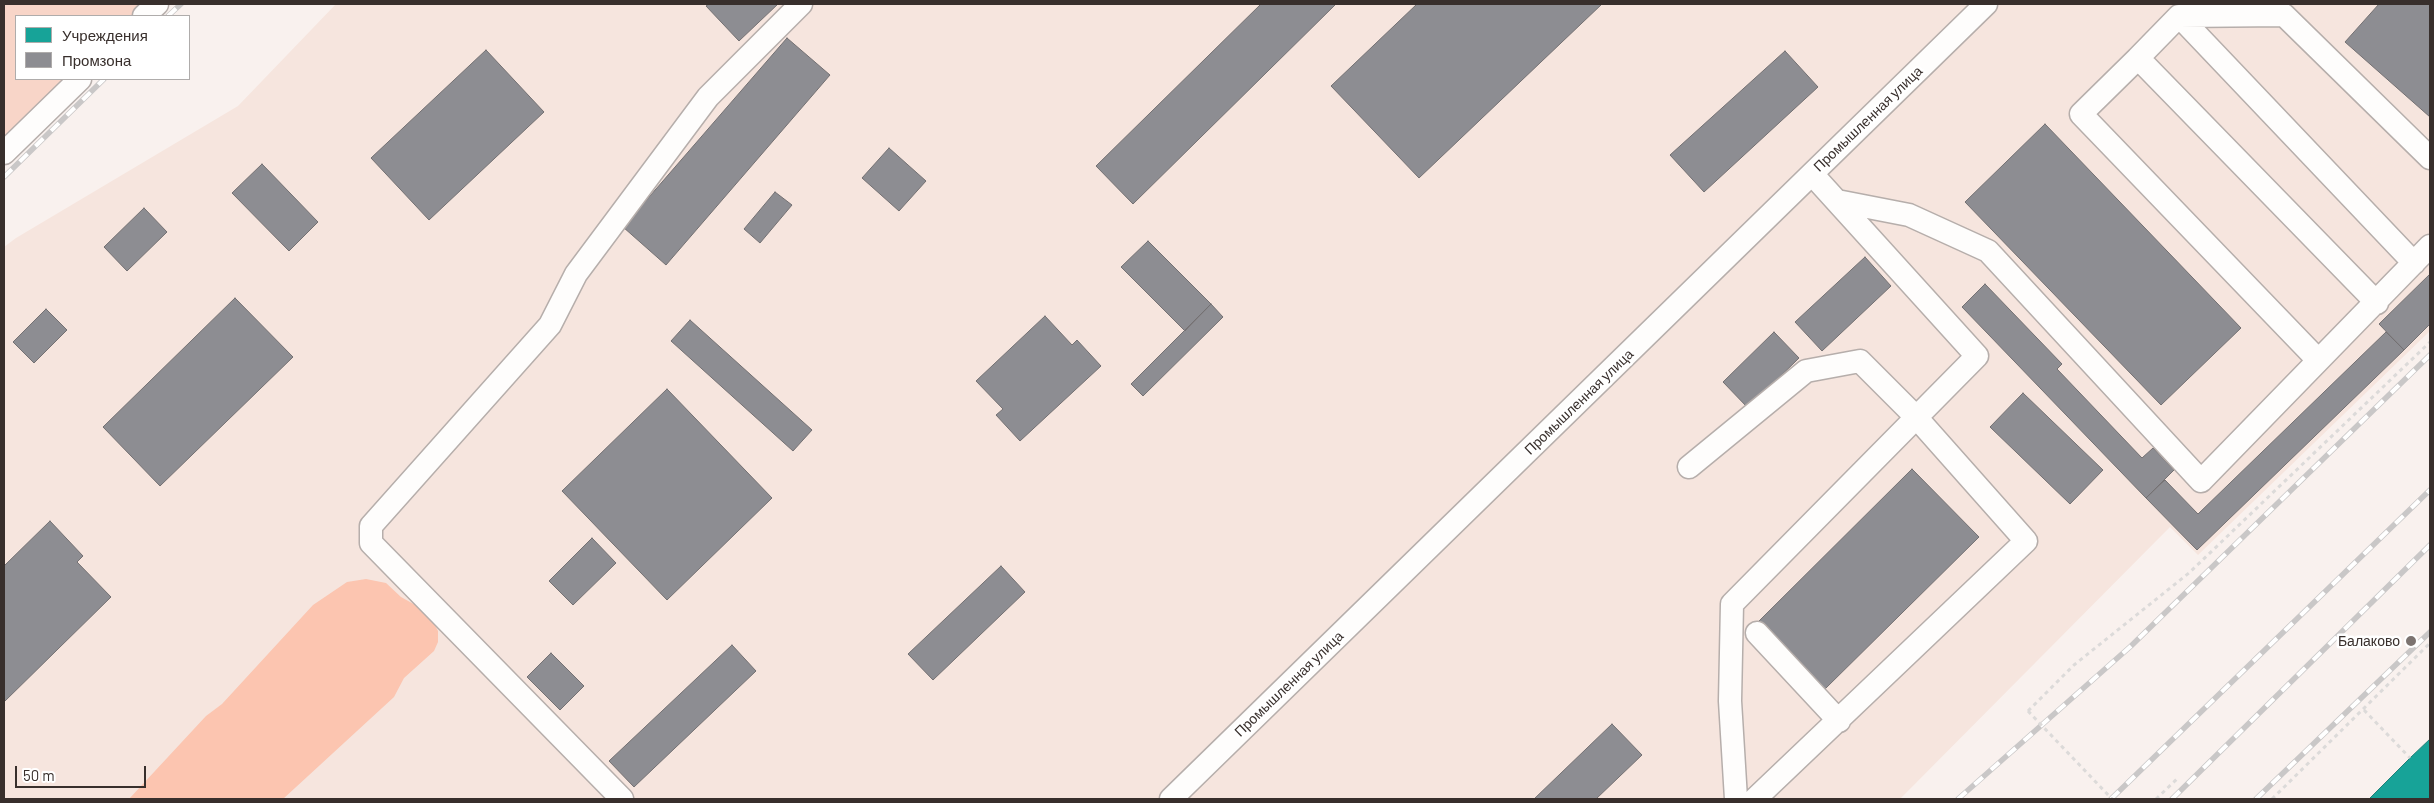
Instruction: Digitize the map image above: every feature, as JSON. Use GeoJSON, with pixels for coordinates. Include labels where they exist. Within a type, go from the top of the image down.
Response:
{"type":"FeatureCollection","features":[{"type":"Feature","properties":{"kind":"street"},"geometry":{"type":"LineString","coordinates":[[145,15],[157,4]]}},
{"type":"Feature","properties":{"kind":"street"},"geometry":{"type":"LineString","coordinates":[[622,799],[371,543],[371,526],[550,325],[576,274],[708,97],[801,4]]}},
{"type":"Feature","properties":{"kind":"street","name":"Промышленная улица"},"geometry":{"type":"LineString","coordinates":[[1171,799],[1986,4]]}},
{"type":"Feature","properties":{"kind":"street"},"geometry":{"type":"LineString","coordinates":[[2318,360],[2081,114],[2180,16],[2289,9],[2430,158]]}},
{"type":"Feature","properties":{"kind":"street"},"geometry":{"type":"LineString","coordinates":[[2180,16],[2414,263]]}},
{"type":"Feature","properties":{"kind":"street"},"geometry":{"type":"LineString","coordinates":[[2138,58],[2376,303]]}},
{"type":"Feature","properties":{"kind":"street"},"geometry":{"type":"LineString","coordinates":[[4,153],[79,80]]}},
{"type":"Feature","properties":{"kind":"street"},"geometry":{"type":"LineString","coordinates":[[1736,799],[1730,701],[1732,604],[1977,356],[1812,174]]}},
{"type":"Feature","properties":{"kind":"street"},"geometry":{"type":"LineString","coordinates":[[1837,201],[1909,214],[1988,251],[2201,481],[2430,246]]}},
{"type":"Feature","properties":{"kind":"street"},"geometry":{"type":"LineString","coordinates":[[1689,467],[1806,371],[1860,362],[1916,417],[2026,541],[1756,799]]}},
{"type":"Feature","properties":{"kind":"street"},"geometry":{"type":"LineString","coordinates":[[1757,633],[1839,721]]}},
{"type":"Feature","properties":{"kind":"path"},"geometry":{"type":"LineString","coordinates":[[2112,799],[2028,712],[2074,665],[2189,573],[2430,342]]}},
{"type":"Feature","properties":{"kind":"path"},"geometry":{"type":"LineString","coordinates":[[2272,799],[2430,643]]}},
{"type":"Feature","properties":{"kind":"path"},"geometry":{"type":"LineString","coordinates":[[2364,710],[2410,758]]}},
{"type":"Feature","properties":{"kind":"path"},"geometry":{"type":"LineString","coordinates":[[2156,799],[2177,779]]}},
{"type":"Feature","properties":{"kind":"shaded area"},"geometry":{"type":"Polygon","coordinates":[[[4,4],[145,4],[133,15],[15,15],[15,80],[67,80],[4,142],[4,4]]]}},
{"type":"Feature","properties":{"kind":"shaded area"},"geometry":{"type":"Polygon","coordinates":[[[336,4],[2430,4],[2430,331],[2198,555],[2170,527],[1900,799],[4,799],[4,247],[16,238],[238,106],[336,4]]]}},
{"type":"Feature","properties":{"kind":"shaded area"},"geometry":{"type":"Polygon","coordinates":[[[366,579],[386,583],[401,597],[428,612],[438,631],[438,642],[434,651],[404,678],[394,697],[283,799],[129,799],[206,716],[222,704],[313,605],[347,582],[366,579]]]}},
{"type":"Feature","properties":{"kind":"building: Учреждения"},"geometry":{"type":"Polygon","coordinates":[[[2430,739],[2430,799],[2369,799],[2410,758],[2430,739]]]}},
{"type":"Feature","properties":{"kind":"building: Промзона"},"geometry":{"type":"Polygon","coordinates":[[[709,4],[778,4],[739,41],[706,6],[709,4]]]}},
{"type":"Feature","properties":{"kind":"building: Промзона"},"geometry":{"type":"Polygon","coordinates":[[[1261,4],[1336,4],[1133,204],[1096,166],[1261,4]]]}},
{"type":"Feature","properties":{"kind":"building: Промзона"},"geometry":{"type":"Polygon","coordinates":[[[1417,4],[1602,4],[1419,178],[1331,86],[1417,4]]]}},
{"type":"Feature","properties":{"kind":"building: Промзона"},"geometry":{"type":"Polygon","coordinates":[[[2379,4],[2430,4],[2430,117],[2345,42],[2379,4]]]}},
{"type":"Feature","properties":{"kind":"building: Промзона"},"geometry":{"type":"Polygon","coordinates":[[[787,38],[830,75],[666,265],[623,227],[787,38]]]}},
{"type":"Feature","properties":{"kind":"building: Промзона"},"geometry":{"type":"Polygon","coordinates":[[[486,50],[544,112],[429,220],[371,158],[486,50]]]}},
{"type":"Feature","properties":{"kind":"building: Промзона"},"geometry":{"type":"Polygon","coordinates":[[[1785,51],[1818,87],[1704,192],[1670,155],[1785,51]]]}},
{"type":"Feature","properties":{"kind":"building: Промзона"},"geometry":{"type":"Polygon","coordinates":[[[2045,124],[2241,328],[2161,405],[1965,202],[2045,124]]]}},
{"type":"Feature","properties":{"kind":"building: Промзона"},"geometry":{"type":"Polygon","coordinates":[[[889,148],[926,181],[899,211],[862,178],[889,148]]]}},
{"type":"Feature","properties":{"kind":"building: Промзона"},"geometry":{"type":"Polygon","coordinates":[[[262,164],[318,222],[289,251],[232,193],[262,164]]]}},
{"type":"Feature","properties":{"kind":"building: Промзона"},"geometry":{"type":"Polygon","coordinates":[[[775,192],[792,205],[760,243],[744,229],[775,192]]]}},
{"type":"Feature","properties":{"kind":"building: Промзона"},"geometry":{"type":"Polygon","coordinates":[[[144,208],[167,232],[127,271],[104,247],[144,208]]]}},
{"type":"Feature","properties":{"kind":"building: Промзона"},"geometry":{"type":"Polygon","coordinates":[[[1148,241],[1211,304],[1185,331],[1121,267],[1148,241]]]}},
{"type":"Feature","properties":{"kind":"building: Промзона"},"geometry":{"type":"Polygon","coordinates":[[[1865,257],[1891,286],[1822,351],[1795,322],[1865,257]]]}},
{"type":"Feature","properties":{"kind":"building: Промзона"},"geometry":{"type":"Polygon","coordinates":[[[2430,274],[2430,324],[2404,350],[2379,324],[2430,274]]]}},
{"type":"Feature","properties":{"kind":"building: Промзона"},"geometry":{"type":"Polygon","coordinates":[[[1985,284],[2062,364],[2057,369],[2142,458],[2153,448],[2174,470],[2146,498],[1962,307],[1985,284]]]}},
{"type":"Feature","properties":{"kind":"building: Промзона"},"geometry":{"type":"Polygon","coordinates":[[[235,298],[293,357],[160,486],[103,427],[235,298]]]}},
{"type":"Feature","properties":{"kind":"building: Промзона"},"geometry":{"type":"Polygon","coordinates":[[[1211,304],[1223,317],[1143,396],[1131,384],[1211,304]]]}},
{"type":"Feature","properties":{"kind":"building: Промзона"},"geometry":{"type":"Polygon","coordinates":[[[46,309],[67,330],[34,363],[13,342],[46,309]]]}},
{"type":"Feature","properties":{"kind":"building: Промзона"},"geometry":{"type":"Polygon","coordinates":[[[1045,316],[1072,345],[1077,340],[1101,366],[1020,441],[996,415],[1003,409],[976,381],[1045,316]]]}},
{"type":"Feature","properties":{"kind":"building: Промзона"},"geometry":{"type":"Polygon","coordinates":[[[690,320],[812,430],[793,451],[671,341],[690,320]]]}},
{"type":"Feature","properties":{"kind":"building: Промзона"},"geometry":{"type":"Polygon","coordinates":[[[1774,332],[1799,358],[1748,408],[1723,382],[1774,332]]]}},
{"type":"Feature","properties":{"kind":"building: Промзона"},"geometry":{"type":"Polygon","coordinates":[[[2386,332],[2404,350],[2197,550],[2146,498],[2165,480],[2198,514],[2386,332]]]}},
{"type":"Feature","properties":{"kind":"building: Промзона"},"geometry":{"type":"Polygon","coordinates":[[[667,389],[772,498],[667,600],[562,491],[667,389]]]}},
{"type":"Feature","properties":{"kind":"building: Промзона"},"geometry":{"type":"Polygon","coordinates":[[[2023,393],[2103,470],[2070,504],[1990,427],[2023,393]]]}},
{"type":"Feature","properties":{"kind":"building: Промзона"},"geometry":{"type":"Polygon","coordinates":[[[1912,469],[1979,537],[1825,689],[1758,622],[1912,469]]]}},
{"type":"Feature","properties":{"kind":"building: Промзона"},"geometry":{"type":"Polygon","coordinates":[[[50,521],[83,556],[77,562],[111,597],[4,702],[4,566],[50,521]]]}},
{"type":"Feature","properties":{"kind":"building: Промзона"},"geometry":{"type":"Polygon","coordinates":[[[592,538],[616,563],[573,605],[549,581],[592,538]]]}},
{"type":"Feature","properties":{"kind":"building: Промзона"},"geometry":{"type":"Polygon","coordinates":[[[1001,566],[1025,592],[933,680],[908,654],[1001,566]]]}},
{"type":"Feature","properties":{"kind":"building: Промзона"},"geometry":{"type":"Polygon","coordinates":[[[732,645],[756,671],[634,787],[609,761],[732,645]]]}},
{"type":"Feature","properties":{"kind":"building: Промзона"},"geometry":{"type":"Polygon","coordinates":[[[551,653],[584,686],[560,710],[527,677],[551,653]]]}},
{"type":"Feature","properties":{"kind":"building: Промзона"},"geometry":{"type":"Polygon","coordinates":[[[1612,724],[1642,755],[1596,799],[1534,799],[1612,724]]]}},
{"type":"Feature","properties":{"kind":"railway"},"geometry":{"type":"LineString","coordinates":[[169,15],[181,4]]}},
{"type":"Feature","properties":{"kind":"railway"},"geometry":{"type":"LineString","coordinates":[[4,177],[103,80]]}},
{"type":"Feature","properties":{"kind":"railway"},"geometry":{"type":"LineString","coordinates":[[1958,799],[2131,646],[2430,355]]}},
{"type":"Feature","properties":{"kind":"railway"},"geometry":{"type":"LineString","coordinates":[[2111,799],[2430,490]]}},
{"type":"Feature","properties":{"kind":"railway"},"geometry":{"type":"LineString","coordinates":[[2172,799],[2430,545]]}},
{"type":"Feature","properties":{"kind":"railway"},"geometry":{"type":"LineString","coordinates":[[2256,799],[2430,632]]}},
{"type":"Feature","properties":{"kind":"place","name":"Балаково"},"geometry":{"type":"Point","coordinates":[2411,641]}}]}
